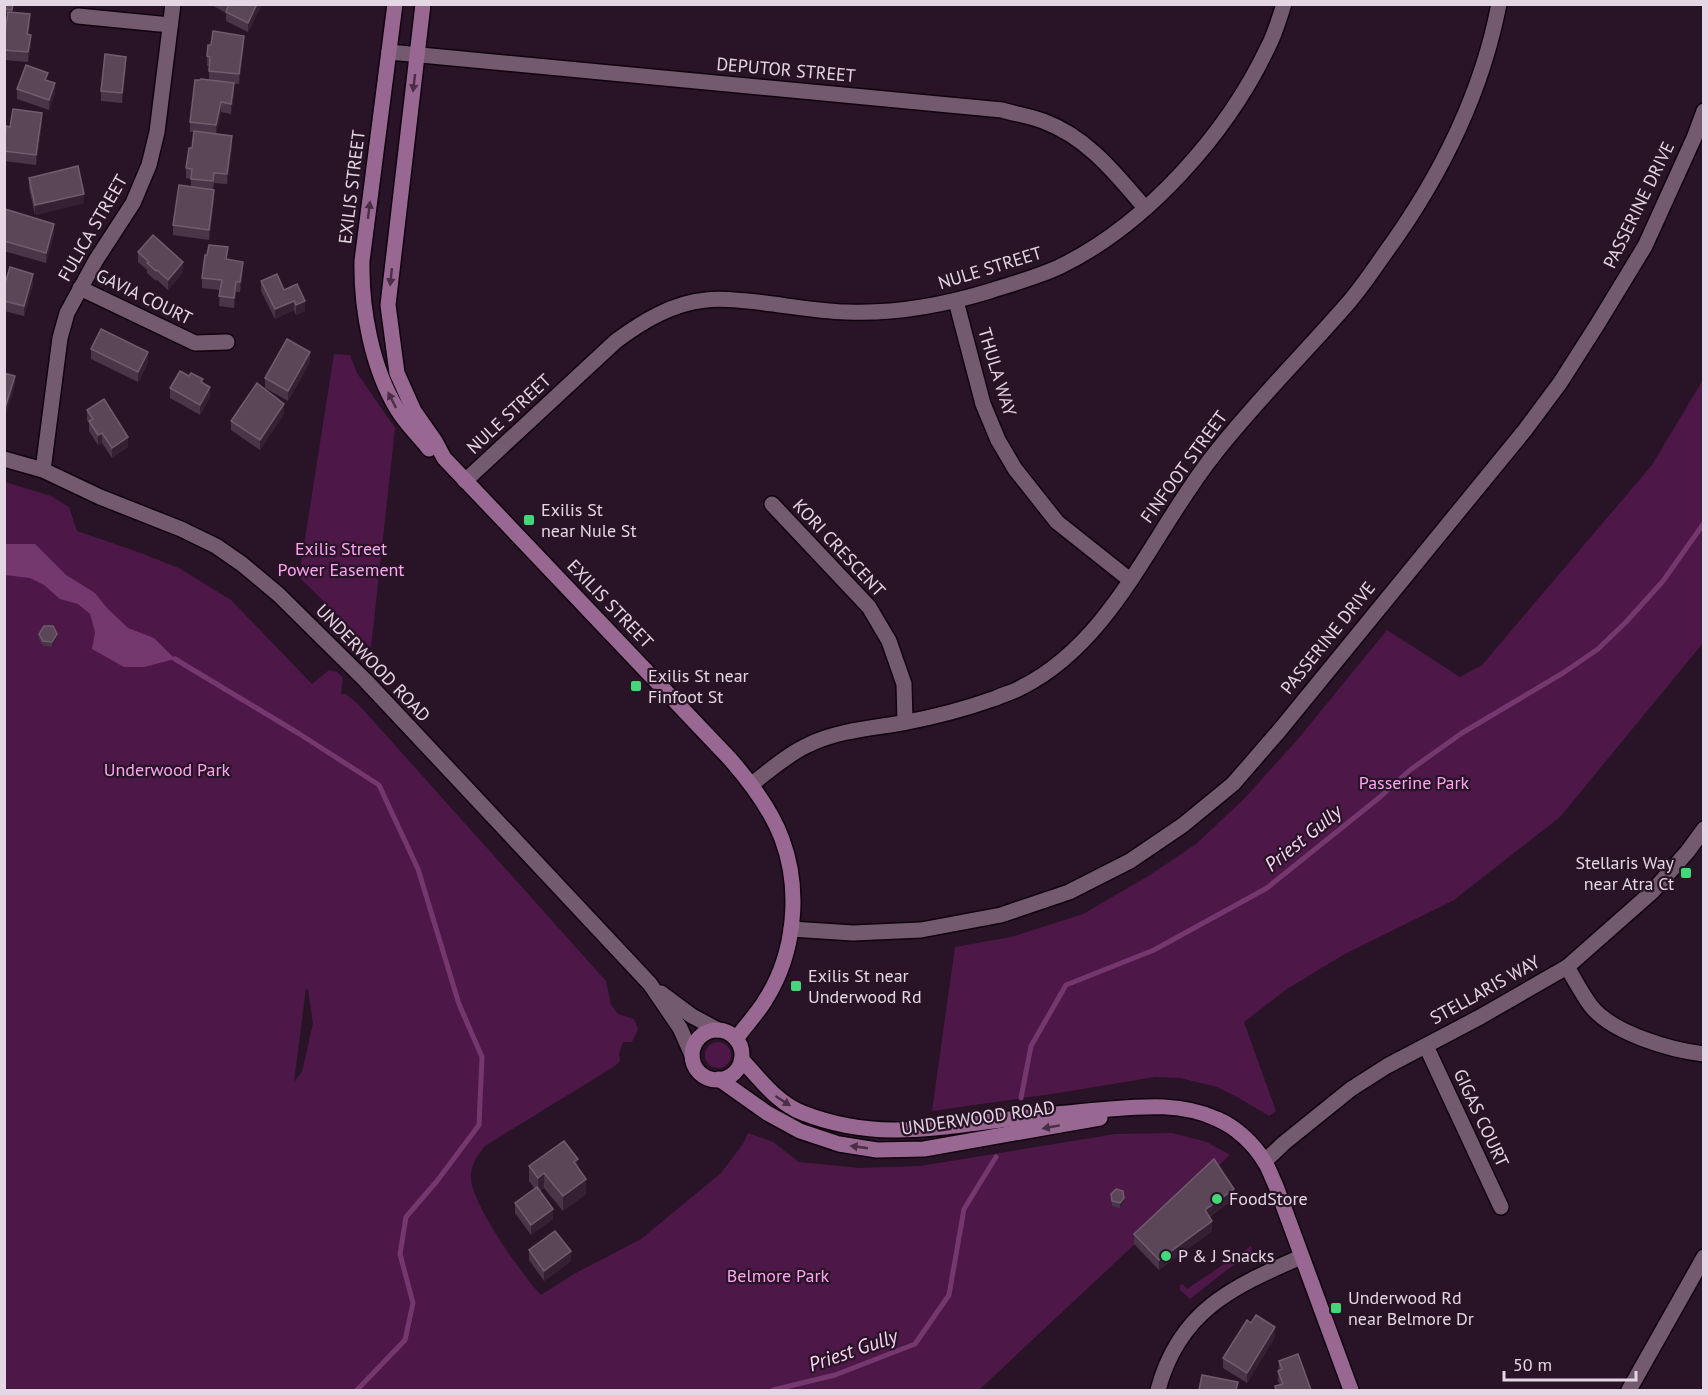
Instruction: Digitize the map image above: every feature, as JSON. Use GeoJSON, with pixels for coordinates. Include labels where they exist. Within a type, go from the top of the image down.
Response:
{"type":"FeatureCollection","features":[{"type":"Feature","properties":{"kind":"street","name":"FULICA STREET"},"geometry":{"type":"LineString","coordinates":[[43,470],[60,338],[67,313],[96,260],[133,203],[149,165],[157,132],[173,4]]}},
{"type":"Feature","properties":{"kind":"street","name":"EXILIS STREET"},"geometry":{"type":"LineString","coordinates":[[395,4],[362,261],[362,283],[366,317],[375,356],[389,395],[398,412],[432,452],[444,458]]}},
{"type":"Feature","properties":{"kind":"street","name":"EXILIS STREET"},"geometry":{"type":"LineString","coordinates":[[423,4],[388,305],[397,373],[414,411],[444,458],[730,759],[752,784],[774,820],[788,861],[792,899],[791,929],[785,959],[774,984],[736,1039]]}},
{"type":"Feature","properties":{"kind":"street","name":"NULE STREET"},"geometry":{"type":"LineString","coordinates":[[465,481],[616,340],[656,315],[686,303],[727,299],[847,312],[902,310],[956,301],[1058,267],[1107,239],[1145,208],[1187,167],[1218,131],[1241,97],[1269,46],[1284,4]]}},
{"type":"Feature","properties":{"kind":"street","name":"FINFOOT STREET"},"geometry":{"type":"LineString","coordinates":[[752,784],[808,744],[852,731],[941,716],[1022,687],[1054,667],[1089,636],[1130,580],[1180,501],[1212,457],[1351,300],[1402,230],[1443,162],[1468,111],[1487,54],[1499,4]]}},
{"type":"Feature","properties":{"kind":"street"},"geometry":{"type":"LineString","coordinates":[[78,16],[170,25]]}},
{"type":"Feature","properties":{"kind":"street","name":"DEPUTOR STREET"},"geometry":{"type":"LineString","coordinates":[[389,52],[1002,110],[1043,121],[1079,140],[1107,163],[1145,208]]}},
{"type":"Feature","properties":{"kind":"street","name":"PASSERINE DRIVE"},"geometry":{"type":"LineString","coordinates":[[791,929],[853,933],[921,930],[1001,915],[1069,892],[1130,861],[1183,825],[1233,784],[1525,430],[1560,383],[1645,246],[1704,111]]}},
{"type":"Feature","properties":{"kind":"street","name":"GAVIA COURT"},"geometry":{"type":"LineString","coordinates":[[80,288],[195,343],[227,342]]}},
{"type":"Feature","properties":{"kind":"street","name":"THULA WAY"},"geometry":{"type":"LineString","coordinates":[[956,301],[983,404],[999,440],[1016,469],[1057,522],[1130,580]]}},
{"type":"Feature","properties":{"kind":"street","name":"UNDERWOOD ROAD"},"geometry":{"type":"LineString","coordinates":[[4,459],[43,470],[216,546],[279,595],[366,681],[650,984],[680,1028],[695,1067],[700,1073],[719,1079],[767,1113],[800,1131],[839,1144],[877,1150],[924,1149],[1061,1125],[1150,1106]]}},
{"type":"Feature","properties":{"kind":"street","name":"KORI CRESCENT"},"geometry":{"type":"LineString","coordinates":[[772,504],[869,607],[889,641],[904,684],[905,722]]}},
{"type":"Feature","properties":{"kind":"street","name":"STELLARIS WAY"},"geometry":{"type":"LineString","coordinates":[[1265,1161],[1351,1089],[1388,1066],[1567,967],[1652,892],[1704,829]]}},
{"type":"Feature","properties":{"kind":"street"},"geometry":{"type":"LineString","coordinates":[[1567,967],[1591,1006],[1607,1022],[1630,1034],[1690,1053],[1704,1054]]}},
{"type":"Feature","properties":{"kind":"street","name":"UNDERWOOD ROAD"},"geometry":{"type":"LineString","coordinates":[[650,984],[692,1016],[736,1039],[741,1046],[741,1059],[775,1096],[801,1112],[843,1126],[917,1131],[1060,1113],[1150,1106],[1186,1108],[1218,1119],[1246,1138],[1265,1161],[1351,1390]]}},
{"type":"Feature","properties":{"kind":"street"},"geometry":{"type":"LineString","coordinates":[[692,1055],[698,1038],[705,1033],[717,1030]]}},
{"type":"Feature","properties":{"kind":"street","name":"GIGAS COURT"},"geometry":{"type":"LineString","coordinates":[[1426,1046],[1501,1207]]}},
{"type":"Feature","properties":{"kind":"street"},"geometry":{"type":"LineString","coordinates":[[719,1079],[729,1077],[736,1071],[741,1059]]}},
{"type":"Feature","properties":{"kind":"street"},"geometry":{"type":"LineString","coordinates":[[1158,1390],[1161,1377],[1174,1349],[1194,1320],[1247,1281],[1301,1257]]}},
{"type":"Feature","properties":{"kind":"street"},"geometry":{"type":"LineString","coordinates":[[1629,1390],[1704,1257]]}},
{"type":"Feature","properties":{"kind":"green space","name":"Exilis Street Power Easement"},"geometry":{"type":"Polygon","coordinates":[[[334,354],[350,355],[357,373],[395,428],[371,648],[299,577],[334,354]]]}},
{"type":"Feature","properties":{"kind":"green space","name":"Passerine Park"},"geometry":{"type":"Polygon","coordinates":[[[1703,380],[1703,643],[1560,817],[1454,900],[1343,955],[1287,989],[1244,1022],[1276,1111],[1269,1116],[1217,1087],[1180,1078],[1155,1077],[932,1111],[955,947],[1011,937],[1083,914],[1150,875],[1196,844],[1244,799],[1298,739],[1387,630],[1460,677],[1482,665],[1652,465],[1703,380]]]}},
{"type":"Feature","properties":{"kind":"green space"},"geometry":{"type":"Polygon","coordinates":[[[5,482],[51,496],[69,507],[77,531],[179,568],[231,600],[312,684],[329,670],[337,672],[343,678],[341,694],[346,694],[359,705],[606,981],[611,1005],[618,1014],[634,1019],[638,1029],[632,1042],[623,1042],[619,1054],[620,1061],[615,1066],[485,1146],[473,1165],[471,1179],[480,1206],[511,1257],[541,1295],[574,1274],[641,1239],[721,1173],[743,1144],[748,1133],[773,1142],[799,1162],[860,1168],[920,1166],[1115,1134],[1172,1133],[1207,1142],[1230,1155],[979,1390],[5,1390],[5,482]],[[306,988],[294,1082],[302,1072],[313,1023],[306,988]]]}},
{"type":"Feature","properties":{"kind":"green space"},"geometry":{"type":"Polygon","coordinates":[[[718,1042],[727,1046],[731,1055],[727,1064],[718,1068],[709,1064],[705,1055],[709,1046],[718,1042]]]}},
{"type":"Feature","properties":{"kind":"green space"},"geometry":{"type":"Polygon","coordinates":[[[1251,1246],[1249,1256],[1228,1269],[1190,1299],[1180,1290],[1180,1285],[1183,1284],[1187,1289],[1251,1246]]]}},
{"type":"Feature","properties":{"kind":"shaded area"},"geometry":{"type":"Polygon","coordinates":[[[4,544],[35,544],[66,575],[95,593],[128,628],[154,638],[175,659],[144,667],[124,667],[92,649],[95,632],[90,614],[78,604],[60,599],[44,585],[30,578],[5,575],[4,544]]]}},
{"type":"Feature","properties":{"kind":"building"},"geometry":{"type":"Polygon","coordinates":[[[4,4],[13,4],[12,10],[4,9],[4,4]]]}},
{"type":"Feature","properties":{"kind":"building"},"geometry":{"type":"Polygon","coordinates":[[[229,4],[257,4],[248,23],[226,12],[229,4]]]}},
{"type":"Feature","properties":{"kind":"building"},"geometry":{"type":"Polygon","coordinates":[[[8,12],[30,14],[27,34],[31,35],[28,52],[4,50],[8,12]]]}},
{"type":"Feature","properties":{"kind":"building"},"geometry":{"type":"Polygon","coordinates":[[[213,31],[244,36],[239,74],[209,71],[208,45],[211,45],[213,31]]]}},
{"type":"Feature","properties":{"kind":"building"},"geometry":{"type":"Polygon","coordinates":[[[105,54],[126,57],[122,93],[101,91],[105,54]]]}},
{"type":"Feature","properties":{"kind":"building"},"geometry":{"type":"Polygon","coordinates":[[[26,65],[48,73],[45,80],[55,83],[49,100],[17,89],[26,65]]]}},
{"type":"Feature","properties":{"kind":"building"},"geometry":{"type":"Polygon","coordinates":[[[195,80],[234,83],[231,104],[221,102],[216,125],[190,122],[195,80]]]}},
{"type":"Feature","properties":{"kind":"building"},"geometry":{"type":"Polygon","coordinates":[[[13,109],[42,113],[36,155],[4,151],[6,126],[10,127],[13,109]]]}},
{"type":"Feature","properties":{"kind":"building"},"geometry":{"type":"Polygon","coordinates":[[[194,131],[232,136],[227,174],[214,173],[213,181],[191,179],[192,169],[186,168],[194,131]]]}},
{"type":"Feature","properties":{"kind":"building"},"geometry":{"type":"Polygon","coordinates":[[[78,166],[84,194],[35,205],[29,178],[78,166]]]}},
{"type":"Feature","properties":{"kind":"building"},"geometry":{"type":"Polygon","coordinates":[[[179,185],[214,190],[209,230],[173,225],[179,185]]]}},
{"type":"Feature","properties":{"kind":"building"},"geometry":{"type":"Polygon","coordinates":[[[5,209],[54,224],[46,253],[4,241],[5,209]]]}},
{"type":"Feature","properties":{"kind":"building"},"geometry":{"type":"Polygon","coordinates":[[[153,235],[183,262],[168,280],[147,263],[149,262],[138,252],[153,235]]]}},
{"type":"Feature","properties":{"kind":"building"},"geometry":{"type":"Polygon","coordinates":[[[209,245],[228,247],[226,259],[243,262],[240,282],[236,282],[234,298],[219,296],[222,280],[202,278],[205,255],[207,255],[209,245]]]}},
{"type":"Feature","properties":{"kind":"building"},"geometry":{"type":"Polygon","coordinates":[[[10,267],[33,274],[24,306],[4,301],[4,287],[10,267]]]}},
{"type":"Feature","properties":{"kind":"building"},"geometry":{"type":"Polygon","coordinates":[[[277,274],[284,290],[297,284],[305,301],[296,305],[294,301],[275,309],[261,281],[277,274]]]}},
{"type":"Feature","properties":{"kind":"building"},"geometry":{"type":"Polygon","coordinates":[[[101,329],[148,352],[138,372],[91,349],[101,329]]]}},
{"type":"Feature","properties":{"kind":"building"},"geometry":{"type":"Polygon","coordinates":[[[287,339],[310,352],[288,391],[265,378],[287,339]]]}},
{"type":"Feature","properties":{"kind":"building"},"geometry":{"type":"Polygon","coordinates":[[[180,371],[203,379],[201,382],[210,387],[200,405],[170,388],[180,371]]]}},
{"type":"Feature","properties":{"kind":"building"},"geometry":{"type":"Polygon","coordinates":[[[4,373],[15,376],[5,408],[4,408],[4,373]]]}},
{"type":"Feature","properties":{"kind":"building"},"geometry":{"type":"Polygon","coordinates":[[[257,383],[284,404],[260,440],[231,421],[257,383]]]}},
{"type":"Feature","properties":{"kind":"building"},"geometry":{"type":"Polygon","coordinates":[[[104,399],[128,437],[112,448],[102,433],[98,435],[89,421],[93,419],[87,410],[104,399]]]}},
{"type":"Feature","properties":{"kind":"building"},"geometry":{"type":"Polygon","coordinates":[[[44,626],[53,626],[57,634],[52,642],[43,641],[39,634],[44,626]]]}},
{"type":"Feature","properties":{"kind":"building"},"geometry":{"type":"Polygon","coordinates":[[[564,1141],[578,1159],[574,1162],[586,1179],[563,1196],[544,1173],[538,1178],[529,1166],[564,1141]]]}},
{"type":"Feature","properties":{"kind":"building"},"geometry":{"type":"Polygon","coordinates":[[[1214,1159],[1234,1189],[1205,1210],[1212,1221],[1159,1260],[1134,1234],[1214,1159]]]}},
{"type":"Feature","properties":{"kind":"building"},"geometry":{"type":"Polygon","coordinates":[[[537,1187],[553,1209],[531,1225],[515,1203],[537,1187]]]}},
{"type":"Feature","properties":{"kind":"building"},"geometry":{"type":"Polygon","coordinates":[[[1116,1189],[1123,1191],[1124,1198],[1120,1203],[1112,1201],[1111,1194],[1116,1189]]]}},
{"type":"Feature","properties":{"kind":"building"},"geometry":{"type":"Polygon","coordinates":[[[555,1231],[571,1251],[544,1271],[529,1250],[555,1231]]]}},
{"type":"Feature","properties":{"kind":"building"},"geometry":{"type":"Polygon","coordinates":[[[1256,1315],[1275,1327],[1247,1373],[1223,1358],[1247,1320],[1251,1323],[1256,1315]]]}},
{"type":"Feature","properties":{"kind":"building"},"geometry":{"type":"Polygon","coordinates":[[[1298,1354],[1311,1390],[1276,1390],[1275,1386],[1283,1384],[1278,1371],[1282,1369],[1279,1361],[1298,1354]]]}},
{"type":"Feature","properties":{"kind":"building"},"geometry":{"type":"Polygon","coordinates":[[[1202,1375],[1238,1382],[1236,1390],[1199,1390],[1202,1375]]]}},
{"type":"Feature","properties":{"kind":"waterway","name":"Priest Gully"},"geometry":{"type":"LineString","coordinates":[[1021,1098],[1031,1046],[1066,985],[1154,950],[1267,888],[1410,770],[1462,733],[1563,673],[1598,649],[1663,581],[1704,523]]}},
{"type":"Feature","properties":{"kind":"waterway"},"geometry":{"type":"LineString","coordinates":[[175,659],[379,785],[418,869],[459,1004],[482,1057],[479,1125],[437,1181],[406,1217],[400,1254],[413,1303],[405,1340],[357,1390]]}},
{"type":"Feature","properties":{"kind":"waterway","name":"Priest Gully"},"geometry":{"type":"LineString","coordinates":[[773,1390],[835,1375],[915,1344],[949,1295],[964,1209],[996,1157]]}},
{"type":"Feature","properties":{"kind":"place","name":"Exilis St near Nule St"},"geometry":{"type":"Point","coordinates":[529,520]}},
{"type":"Feature","properties":{"kind":"place","name":"Exilis St near Finfoot St"},"geometry":{"type":"Point","coordinates":[636,686]}},
{"type":"Feature","properties":{"kind":"place","name":"Stellaris Way near Atra Ct"},"geometry":{"type":"Point","coordinates":[1686,873]}},
{"type":"Feature","properties":{"kind":"place","name":"Exilis St near Underwood Rd"},"geometry":{"type":"Point","coordinates":[796,986]}},
{"type":"Feature","properties":{"kind":"place","name":"FoodStore"},"geometry":{"type":"Point","coordinates":[1217,1199]}},
{"type":"Feature","properties":{"kind":"place","name":"P & J Snacks"},"geometry":{"type":"Point","coordinates":[1166,1256]}},
{"type":"Feature","properties":{"kind":"place","name":"Underwood Rd near Belmore Dr"},"geometry":{"type":"Point","coordinates":[1336,1308]}},
{"type":"Feature","properties":{"kind":"park label","name":"Underwood Park"},"geometry":{"type":"Point","coordinates":[167,770]}},
{"type":"Feature","properties":{"kind":"park label","name":"Belmore Park"},"geometry":{"type":"Point","coordinates":[778,1276]}}]}
